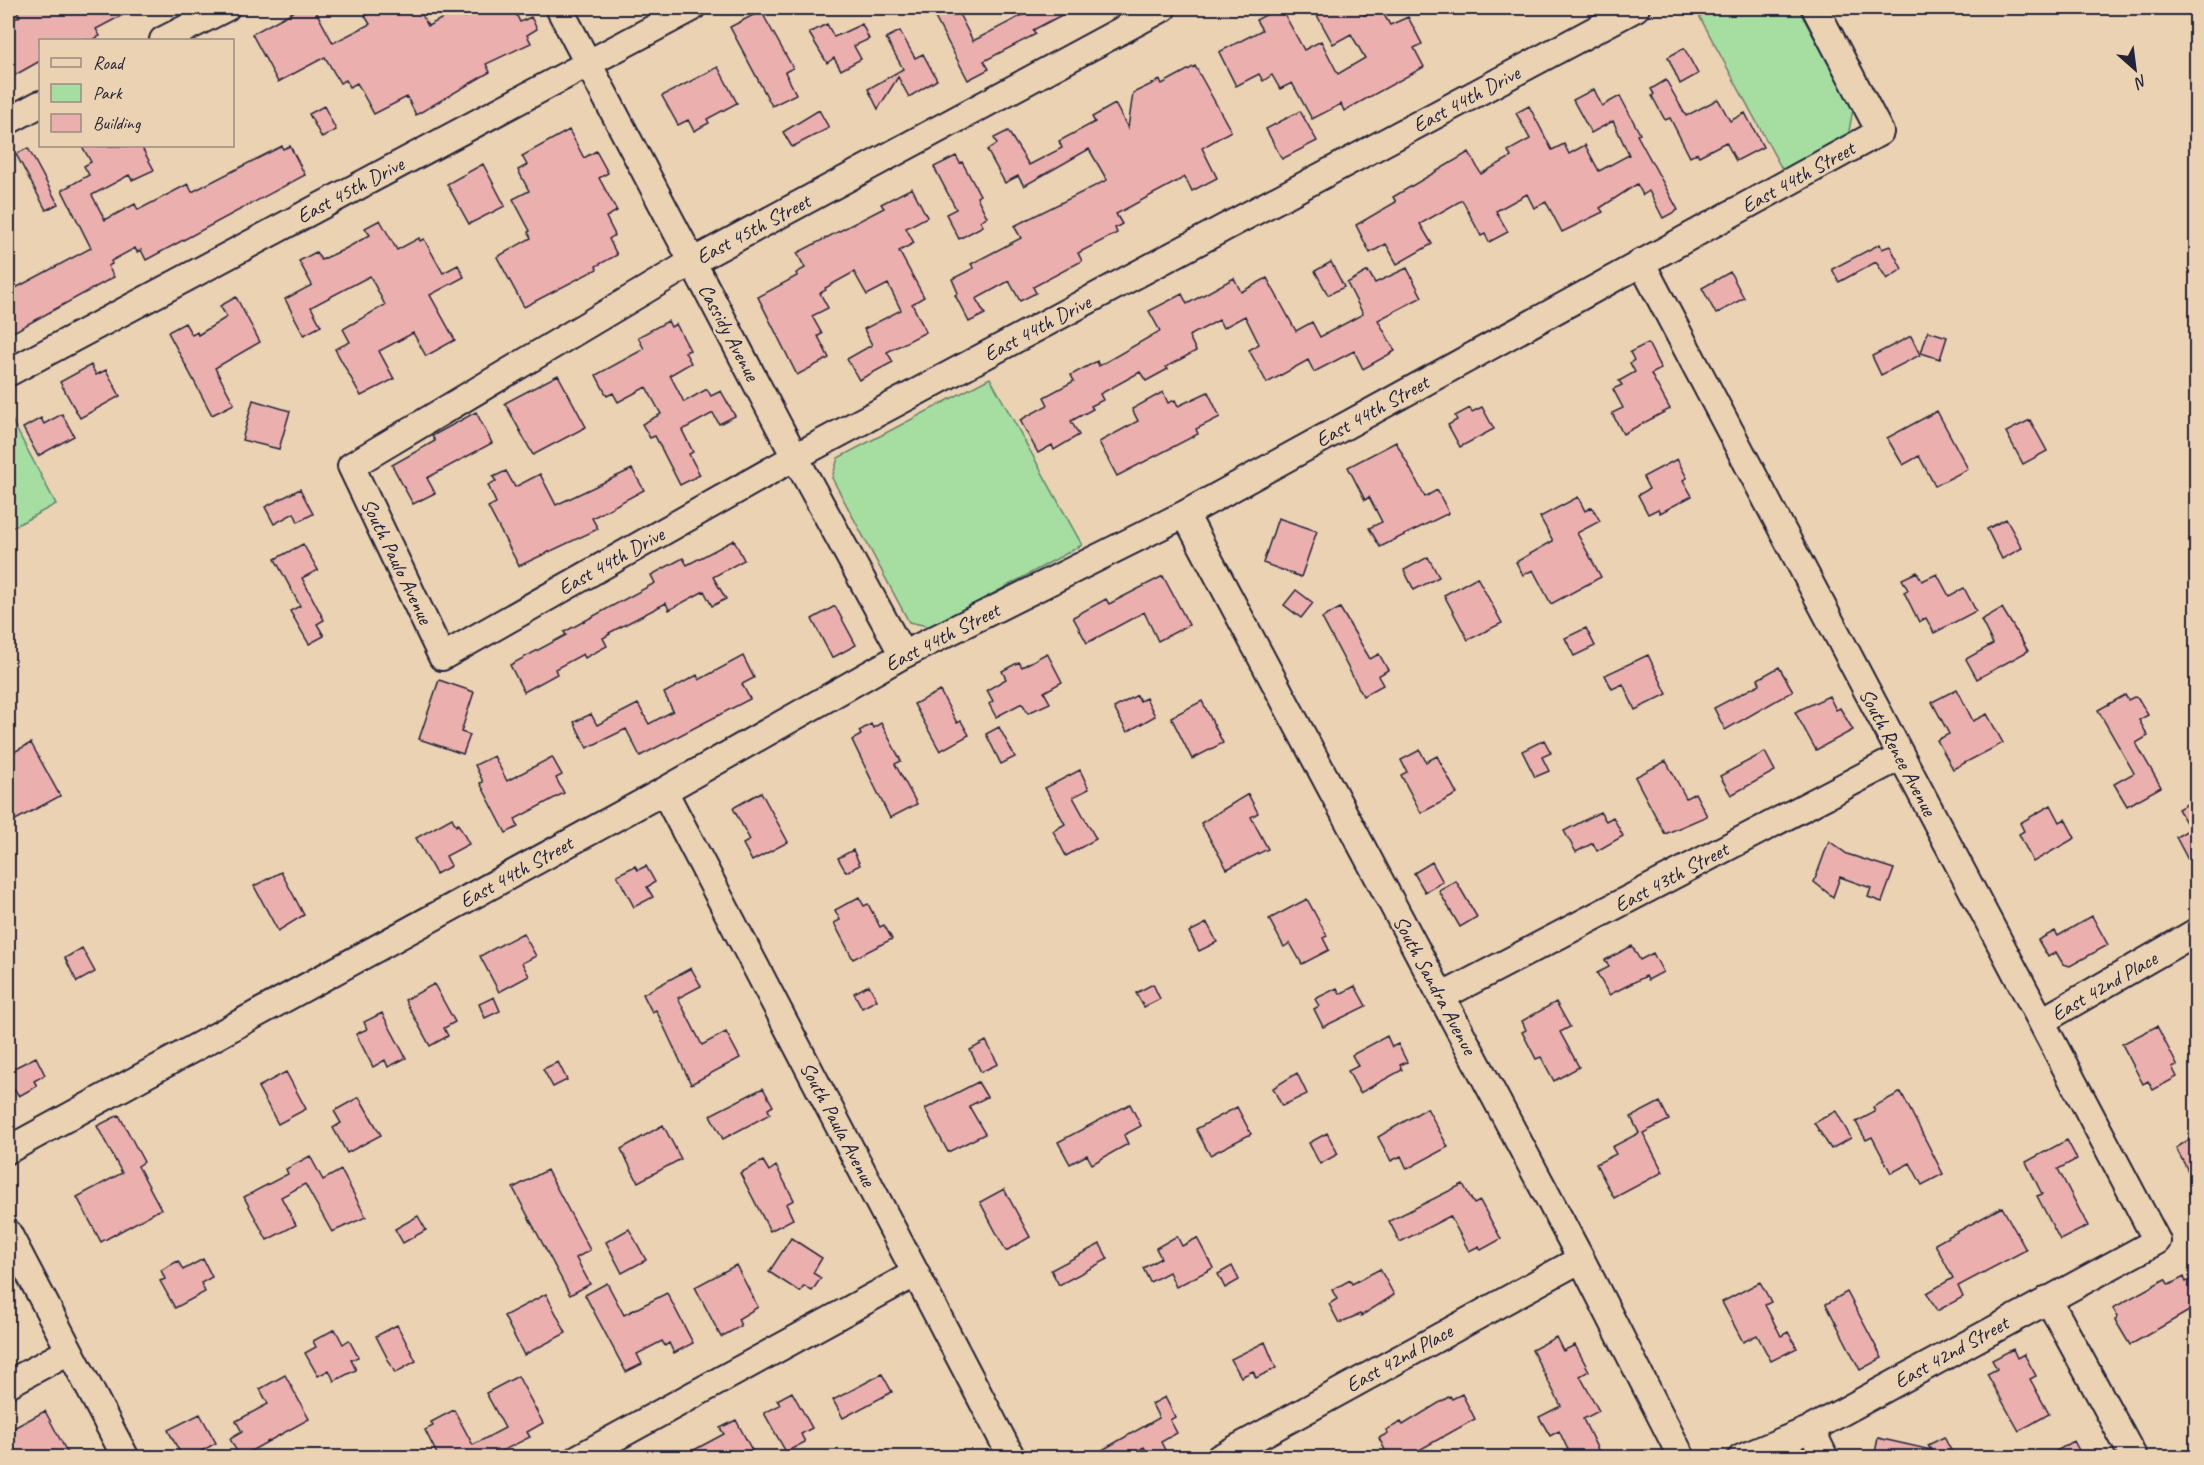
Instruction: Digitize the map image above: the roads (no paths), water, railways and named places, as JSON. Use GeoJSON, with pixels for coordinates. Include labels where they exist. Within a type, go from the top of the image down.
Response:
{"type":"FeatureCollection","features":[{"type":"Feature","properties":{"kind":"street"},"geometry":{"type":"LineString","coordinates":[[164,39],[226,8]]}},
{"type":"Feature","properties":{"kind":"street","name":"Cassidy Avenue"},"geometry":{"type":"LineString","coordinates":[[559,8],[795,457],[903,655]]}},
{"type":"Feature","properties":{"kind":"street","name":"East 45th Drive"},"geometry":{"type":"LineString","coordinates":[[8,373],[692,8]]}},
{"type":"Feature","properties":{"kind":"street","name":"East 45th Street"},"geometry":{"type":"LineString","coordinates":[[351,466],[692,262],[1163,8]]}},
{"type":"Feature","properties":{"kind":"street","name":"East 44th Drive"},"geometry":{"type":"LineString","coordinates":[[442,657],[795,457],[1636,8]]}},
{"type":"Feature","properties":{"kind":"street","name":"East 44th Street"},"geometry":{"type":"LineString","coordinates":[[8,1150],[664,791],[903,655],[1185,514],[1880,132],[1815,8]]}},
{"type":"Feature","properties":{"kind":"street"},"geometry":{"type":"LineString","coordinates":[[8,121],[39,105]]}},
{"type":"Feature","properties":{"kind":"street","name":"South Renee Avenue"},"geometry":{"type":"LineString","coordinates":[[1641,262],[2157,1241]]}},
{"type":"Feature","properties":{"kind":"street","name":"South Paulo Avenue"},"geometry":{"type":"LineString","coordinates":[[351,466],[442,657]]}},
{"type":"Feature","properties":{"kind":"street","name":"South Sandra Avenue"},"geometry":{"type":"LineString","coordinates":[[1185,514],[1581,1259],[1683,1458]]}},
{"type":"Feature","properties":{"kind":"street","name":"East 43th Street"},"geometry":{"type":"LineString","coordinates":[[1441,997],[1900,757]]}},
{"type":"Feature","properties":{"kind":"street","name":"South Paula Avenue"},"geometry":{"type":"LineString","coordinates":[[664,791],[1012,1458]]}},
{"type":"Feature","properties":{"kind":"street","name":"East 42nd Place"},"geometry":{"type":"LineString","coordinates":[[2042,1021],[2196,932]]}},
{"type":"Feature","properties":{"kind":"street"},"geometry":{"type":"LineString","coordinates":[[8,1233],[126,1458]]}},
{"type":"Feature","properties":{"kind":"street","name":"East 42nd Street"},"geometry":{"type":"LineString","coordinates":[[1741,1458],[1811,1429],[2157,1241]]}},
{"type":"Feature","properties":{"kind":"street","name":"East 42nd Place"},"geometry":{"type":"LineString","coordinates":[[1219,1458],[1581,1259]]}},
{"type":"Feature","properties":{"kind":"street"},"geometry":{"type":"LineString","coordinates":[[578,1458],[916,1273]]}},
{"type":"Feature","properties":{"kind":"street"},"geometry":{"type":"LineString","coordinates":[[2048,1299],[2134,1458]]}},
{"type":"Feature","properties":{"kind":"street"},"geometry":{"type":"LineString","coordinates":[[8,1384],[69,1351]]}},
{"type":"Feature","properties":{"kind":"street"},"geometry":{"type":"LineString","coordinates":[[1811,1429],[1826,1458]]}}]}
